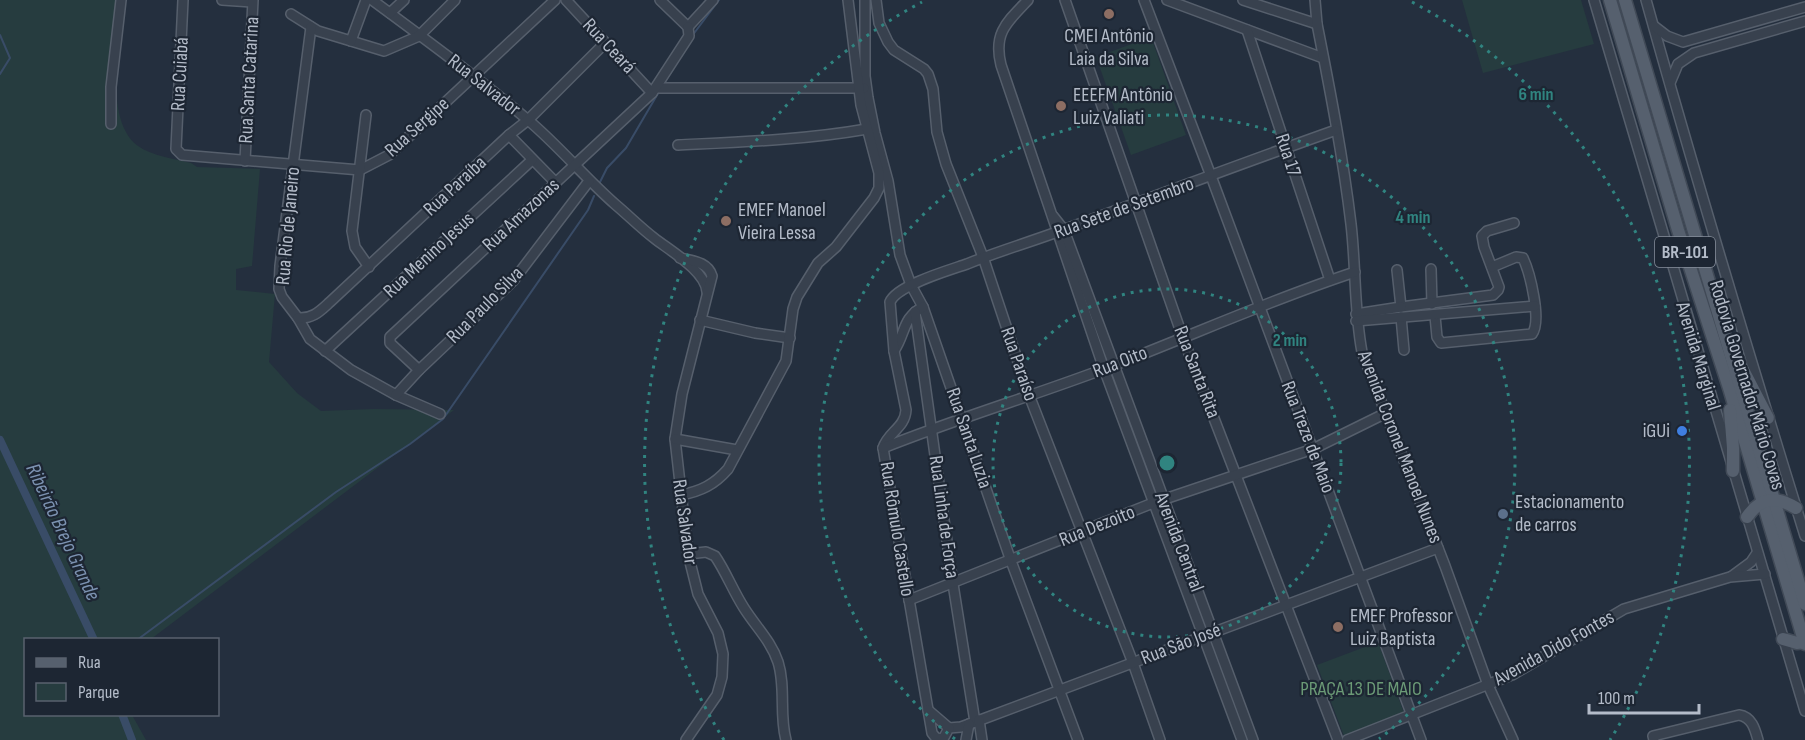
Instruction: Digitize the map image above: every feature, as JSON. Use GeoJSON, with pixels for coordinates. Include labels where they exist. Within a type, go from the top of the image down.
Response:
{"type":"FeatureCollection","features":[{"type":"Feature","properties":{"kind":"main road","name":"Rodovia Governador Mário Covas"},"geometry":{"type":"LineString","coordinates":[[1610,0],[1678,230],[1730,391],[1805,603]]}},
{"type":"Feature","properties":{"kind":"main road","name":"Rodovia Governador Mário Covas"},"geometry":{"type":"LineString","coordinates":[[1625,0],[1722,330],[1805,642]]}},
{"type":"Feature","properties":{"kind":"main road"},"geometry":{"type":"LineString","coordinates":[[1722,330],[1768,418]]}},
{"type":"Feature","properties":{"kind":"main road"},"geometry":{"type":"LineString","coordinates":[[1730,391],[1733,471]]}},
{"type":"Feature","properties":{"kind":"main road"},"geometry":{"type":"LineString","coordinates":[[1748,518],[1756,507],[1769,501],[1785,502],[1796,508]]}},
{"type":"Feature","properties":{"kind":"main road"},"geometry":{"type":"LineString","coordinates":[[1783,639],[1797,643],[1805,642]]}},
{"type":"Feature","properties":{"kind":"street"},"geometry":{"type":"LineString","coordinates":[[111,124],[111,87],[121,0]]}},
{"type":"Feature","properties":{"kind":"street","name":"Rua Cuiabá"},"geometry":{"type":"LineString","coordinates":[[183,0],[177,152],[182,155],[245,160]]}},
{"type":"Feature","properties":{"kind":"street"},"geometry":{"type":"LineString","coordinates":[[222,0],[252,1]]}},
{"type":"Feature","properties":{"kind":"street"},"geometry":{"type":"LineString","coordinates":[[351,41],[366,0]]}},
{"type":"Feature","properties":{"kind":"street","name":"Rua Salvador"},"geometry":{"type":"LineString","coordinates":[[372,0],[528,120],[589,181],[654,238],[680,258],[705,265],[711,271],[712,276],[682,394],[675,439],[688,554],[698,594],[718,633],[723,654],[722,676],[717,695],[686,740]]}},
{"type":"Feature","properties":{"kind":"street"},"geometry":{"type":"LineString","coordinates":[[390,13],[404,0]]}},
{"type":"Feature","properties":{"kind":"street"},"geometry":{"type":"LineString","coordinates":[[291,14],[311,27],[384,51],[419,36],[455,0]]}},
{"type":"Feature","properties":{"kind":"street","name":"Rua Sergipe"},"geometry":{"type":"LineString","coordinates":[[360,170],[389,155],[472,75],[555,0]]}},
{"type":"Feature","properties":{"kind":"street","name":"Rua Ceará"},"geometry":{"type":"LineString","coordinates":[[566,0],[605,42],[657,90]]}},
{"type":"Feature","properties":{"kind":"street"},"geometry":{"type":"LineString","coordinates":[[660,0],[688,27]]}},
{"type":"Feature","properties":{"kind":"street","name":"Rua Amazonas"},"geometry":{"type":"LineString","coordinates":[[419,370],[390,343],[390,338],[574,164],[657,90],[689,36],[688,27],[713,0]]}},
{"type":"Feature","properties":{"kind":"street"},"geometry":{"type":"LineString","coordinates":[[681,495],[709,487],[728,469],[786,361],[793,309],[808,278],[818,263],[836,246],[868,206],[879,188],[879,173],[848,0]]}},
{"type":"Feature","properties":{"kind":"street"},"geometry":{"type":"LineString","coordinates":[[862,88],[865,0]]}},
{"type":"Feature","properties":{"kind":"street","name":"Rua Paraíso"},"geometry":{"type":"LineString","coordinates":[[876,0],[879,23],[888,42],[894,50],[928,74],[933,89],[937,132],[941,148],[983,257],[1029,395],[1133,663],[1160,740]]}},
{"type":"Feature","properties":{"kind":"street","name":"Avenida Central"},"geometry":{"type":"LineString","coordinates":[[1028,0],[1002,31],[998,45],[1001,65],[1050,212],[1060,231],[1114,365],[1158,501]]}},
{"type":"Feature","properties":{"kind":"street","name":"Rua Santa Rita"},"geometry":{"type":"LineString","coordinates":[[1065,0],[1183,338],[1237,473],[1338,740]]}},
{"type":"Feature","properties":{"kind":"street","name":"Rua Treze de Maio"},"geometry":{"type":"LineString","coordinates":[[1144,0],[1421,740]]}},
{"type":"Feature","properties":{"kind":"street"},"geometry":{"type":"LineString","coordinates":[[1167,0],[1323,58]]}},
{"type":"Feature","properties":{"kind":"street"},"geometry":{"type":"LineString","coordinates":[[1243,0],[1256,2],[1317,24]]}},
{"type":"Feature","properties":{"kind":"street","name":"Avenida Coronel Manoel Nunes"},"geometry":{"type":"LineString","coordinates":[[1315,0],[1317,24],[1351,225],[1356,317],[1362,352],[1488,685],[1513,740]]}},
{"type":"Feature","properties":{"kind":"street","name":"Avenida Marginal"},"geometry":{"type":"LineString","coordinates":[[1594,0],[1805,711]]}},
{"type":"Feature","properties":{"kind":"street"},"geometry":{"type":"LineString","coordinates":[[1646,0],[1768,418],[1805,536]]}},
{"type":"Feature","properties":{"kind":"street","name":"Rua Santa Catarina"},"geometry":{"type":"LineString","coordinates":[[245,160],[252,1]]}},
{"type":"Feature","properties":{"kind":"street"},"geometry":{"type":"LineString","coordinates":[[1653,26],[1667,36],[1683,42],[1805,6]]}},
{"type":"Feature","properties":{"kind":"street"},"geometry":{"type":"LineString","coordinates":[[1670,83],[1678,64],[1694,54],[1805,21]]}},
{"type":"Feature","properties":{"kind":"street","name":"Rua Rio de Janeiro"},"geometry":{"type":"LineString","coordinates":[[311,27],[279,289],[291,312],[298,318],[310,339],[325,351],[351,370],[396,395],[440,414]]}},
{"type":"Feature","properties":{"kind":"street","name":"Rua 17"},"geometry":{"type":"LineString","coordinates":[[1248,30],[1330,280]]}},
{"type":"Feature","properties":{"kind":"street","name":"Rua Paraíba"},"geometry":{"type":"LineString","coordinates":[[298,318],[314,316],[369,267],[509,135],[528,120],[605,42]]}},
{"type":"Feature","properties":{"kind":"street"},"geometry":{"type":"LineString","coordinates":[[657,90],[862,88]]}},
{"type":"Feature","properties":{"kind":"street"},"geometry":{"type":"LineString","coordinates":[[366,115],[352,240],[369,267]]}},
{"type":"Feature","properties":{"kind":"street","name":"Rua Sete de Setembro"},"geometry":{"type":"LineString","coordinates":[[912,285],[983,257],[1336,130]]}},
{"type":"Feature","properties":{"kind":"street"},"geometry":{"type":"LineString","coordinates":[[678,145],[773,141],[871,131]]}},
{"type":"Feature","properties":{"kind":"street","name":"Rua Santa Luzia"},"geometry":{"type":"LineString","coordinates":[[871,131],[888,182],[900,255],[1078,740]]}},
{"type":"Feature","properties":{"kind":"street"},"geometry":{"type":"LineString","coordinates":[[509,135],[555,182]]}},
{"type":"Feature","properties":{"kind":"street"},"geometry":{"type":"LineString","coordinates":[[245,160],[360,170]]}},
{"type":"Feature","properties":{"kind":"street","name":"Rua Menino Jesus"},"geometry":{"type":"LineString","coordinates":[[325,351],[532,160]]}},
{"type":"Feature","properties":{"kind":"street","name":"Rua Paulo Silva"},"geometry":{"type":"LineString","coordinates":[[396,395],[419,370],[513,281],[589,181]]}},
{"type":"Feature","properties":{"kind":"street"},"geometry":{"type":"LineString","coordinates":[[1356,317],[1401,312],[1432,304],[1493,295],[1498,287],[1482,239],[1483,234],[1514,222]]}},
{"type":"Feature","properties":{"kind":"street","name":"Avenida Central"},"geometry":{"type":"LineString","coordinates":[[1060,231],[1104,369],[1253,740]]}},
{"type":"Feature","properties":{"kind":"street"},"geometry":{"type":"LineString","coordinates":[[1435,316],[1438,341],[1447,343],[1532,334],[1536,323],[1534,306],[1529,276],[1523,258],[1516,257],[1492,267]]}},
{"type":"Feature","properties":{"kind":"street"},"geometry":{"type":"LineString","coordinates":[[1431,269],[1432,304]]}},
{"type":"Feature","properties":{"kind":"street"},"geometry":{"type":"LineString","coordinates":[[1397,270],[1404,350]]}},
{"type":"Feature","properties":{"kind":"street","name":"Rua Oito"},"geometry":{"type":"LineString","coordinates":[[884,448],[931,429],[1104,369],[1259,306],[1355,272]]}},
{"type":"Feature","properties":{"kind":"street","name":"Rua Rômulo Castello"},"geometry":{"type":"LineString","coordinates":[[912,285],[894,295],[890,302],[894,351],[906,410],[903,424],[887,440],[884,448],[932,733],[936,738],[943,740]]}},
{"type":"Feature","properties":{"kind":"street"},"geometry":{"type":"LineString","coordinates":[[1401,312],[1435,316],[1534,306]]}},
{"type":"Feature","properties":{"kind":"street"},"geometry":{"type":"LineString","coordinates":[[894,351],[901,340],[909,318],[919,309]]}},
{"type":"Feature","properties":{"kind":"street","name":"Rua Linha de Força"},"geometry":{"type":"LineString","coordinates":[[919,309],[931,429],[974,722],[966,740]]}},
{"type":"Feature","properties":{"kind":"street"},"geometry":{"type":"LineString","coordinates":[[700,320],[755,333],[790,338]]}},
{"type":"Feature","properties":{"kind":"street","name":"Rua Dezoito"},"geometry":{"type":"LineString","coordinates":[[909,600],[1158,501],[1313,449],[1386,413]]}},
{"type":"Feature","properties":{"kind":"street"},"geometry":{"type":"LineString","coordinates":[[675,439],[737,450]]}},
{"type":"Feature","properties":{"kind":"street","name":"Rua São José"},"geometry":{"type":"LineString","coordinates":[[949,728],[974,722],[1438,548]]}},
{"type":"Feature","properties":{"kind":"street"},"geometry":{"type":"LineString","coordinates":[[688,554],[706,552],[715,556],[745,611],[769,643],[778,664],[781,681],[782,722],[786,740]]}},
{"type":"Feature","properties":{"kind":"street","name":"Avenida Dido Fontes"},"geometry":{"type":"LineString","coordinates":[[1730,577],[1751,562],[1757,553]]}},
{"type":"Feature","properties":{"kind":"street","name":"Avenida Dido Fontes"},"geometry":{"type":"LineString","coordinates":[[1347,740],[1412,716],[1530,666],[1624,609],[1730,577],[1765,574]]}},
{"type":"Feature","properties":{"kind":"street","name":"Avenida Central"},"geometry":{"type":"LineString","coordinates":[[1209,633],[1242,740]]}},
{"type":"Feature","properties":{"kind":"street"},"geometry":{"type":"LineString","coordinates":[[928,710],[949,728],[943,740]]}},
{"type":"Feature","properties":{"kind":"street"},"geometry":{"type":"LineString","coordinates":[[1654,740],[1653,736],[1739,715],[1746,716],[1750,721],[1758,740]]}},
{"type":"Feature","properties":{"kind":"street"},"geometry":{"type":"LineString","coordinates":[[974,722],[982,740]]}},
{"type":"Feature","properties":{"kind":"green space"},"geometry":{"type":"Polygon","coordinates":[[[0,0],[122,0],[116,78],[120,118],[127,134],[138,146],[150,152],[191,163],[197,167],[260,169],[252,266],[236,269],[236,290],[275,294],[269,362],[297,393],[321,411],[454,410],[152,638],[24,638],[24,716],[133,716],[146,740],[0,740],[0,0]]]}},
{"type":"Feature","properties":{"kind":"green space"},"geometry":{"type":"Polygon","coordinates":[[[1462,0],[1581,0],[1594,44],[1483,73],[1462,0]]]}},
{"type":"Feature","properties":{"kind":"green space"},"geometry":{"type":"Polygon","coordinates":[[[1151,37],[1186,135],[1131,155],[1096,57],[1151,37]]]}},
{"type":"Feature","properties":{"kind":"green space","name":"PRAÇA 13 DE MAIO"},"geometry":{"type":"Polygon","coordinates":[[[1378,642],[1404,713],[1344,736],[1317,665],[1378,642]]]}},
{"type":"Feature","properties":{"kind":"waterway"},"geometry":{"type":"LineString","coordinates":[[692,36],[719,0]]}},
{"type":"Feature","properties":{"kind":"waterway"},"geometry":{"type":"LineString","coordinates":[[0,35],[10,58],[0,74]]}},
{"type":"Feature","properties":{"kind":"waterway"},"geometry":{"type":"LineString","coordinates":[[663,85],[679,59]]}},
{"type":"Feature","properties":{"kind":"waterway"},"geometry":{"type":"LineString","coordinates":[[599,184],[607,168],[626,148],[660,90]]}},
{"type":"Feature","properties":{"kind":"waterway"},"geometry":{"type":"LineString","coordinates":[[140,638],[336,492],[410,444],[443,419],[588,210],[594,196]]}},
{"type":"Feature","properties":{"kind":"waterway","name":"Ribeirão Brejo Grande"},"geometry":{"type":"LineString","coordinates":[[0,440],[93,638]]}},
{"type":"Feature","properties":{"kind":"waterway","name":"Ribeirão Brejo Grande"},"geometry":{"type":"LineString","coordinates":[[123,716],[132,740]]}},
{"type":"Feature","properties":{"kind":"place","name":"CMEI Antônio Laia da Silva"},"geometry":{"type":"Point","coordinates":[1109,14]}},
{"type":"Feature","properties":{"kind":"place","name":"EEEFM Antônio Luiz Valiati"},"geometry":{"type":"Point","coordinates":[1061,106]}},
{"type":"Feature","properties":{"kind":"place","name":"EMEF Manoel Vieira Lessa"},"geometry":{"type":"Point","coordinates":[726,221]}},
{"type":"Feature","properties":{"kind":"place","name":"iGUi"},"geometry":{"type":"Point","coordinates":[1682,431]}},
{"type":"Feature","properties":{"kind":"place","name":"Estacionamento de carros"},"geometry":{"type":"Point","coordinates":[1503,514]}},
{"type":"Feature","properties":{"kind":"place","name":"EMEF Professor Luiz Baptista"},"geometry":{"type":"Point","coordinates":[1338,627]}}]}
